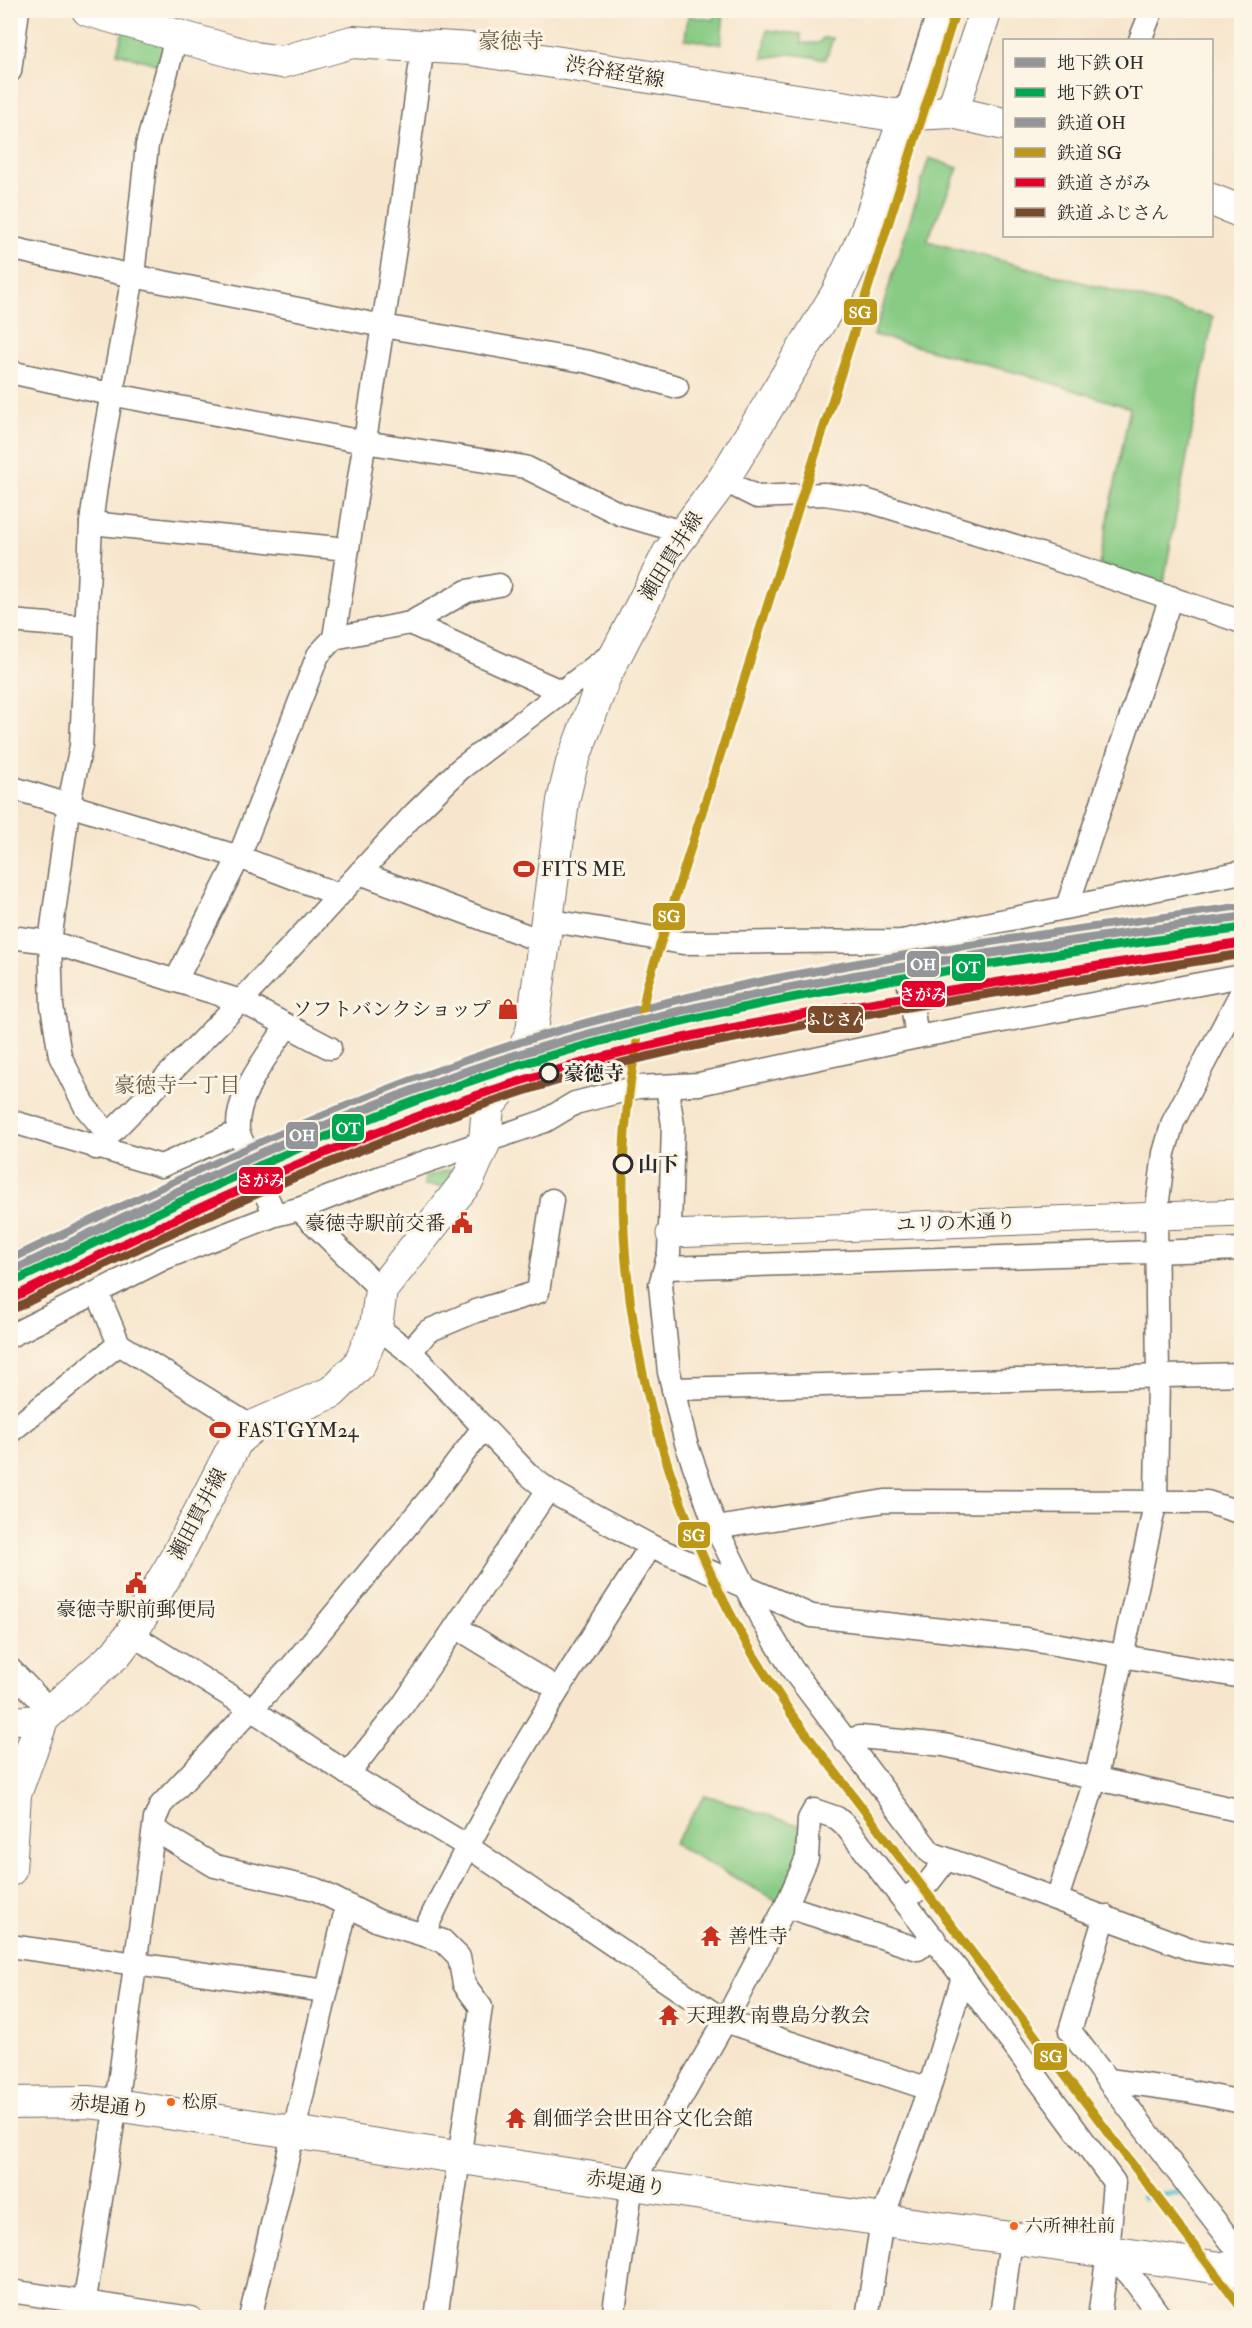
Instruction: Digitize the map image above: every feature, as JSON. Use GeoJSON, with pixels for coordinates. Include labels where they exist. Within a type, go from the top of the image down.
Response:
{"type":"FeatureCollection","features":[{"type":"Feature","properties":{"kind":"main road","name":"渋谷経堂線"},"geometry":{"type":"LineString","coordinates":[[88,10],[255,58],[282,62],[352,42],[471,49],[645,78],[905,116],[951,112],[1003,124]]}},
{"type":"Feature","properties":{"kind":"main road"},"geometry":{"type":"LineString","coordinates":[[951,112],[986,10]]}},
{"type":"Feature","properties":{"kind":"main road","name":"瀬田貫井線"},"geometry":{"type":"LineString","coordinates":[[484,1141],[488,1106],[512,1077],[532,1031],[553,861],[567,781],[616,651],[682,531],[723,480],[838,292],[866,232],[905,116]]}},
{"type":"Feature","properties":{"kind":"main road"},"geometry":{"type":"LineString","coordinates":[[1213,200],[1242,212]]}},
{"type":"Feature","properties":{"kind":"main road"},"geometry":{"type":"LineString","coordinates":[[381,1290],[468,1180],[484,1141]]}},
{"type":"Feature","properties":{"kind":"main road","name":"瀬田貫井線"},"geometry":{"type":"LineString","coordinates":[[10,1870],[13,1795],[47,1714],[116,1654],[131,1634],[176,1558],[237,1440],[252,1427],[332,1392],[359,1365],[376,1326],[381,1290]]}},
{"type":"Feature","properties":{"kind":"main road","name":"赤堤通り"},"geometry":{"type":"LineString","coordinates":[[10,2103],[87,2102],[116,2105],[632,2184],[1242,2271]]}},
{"type":"Feature","properties":{"kind":"street"},"geometry":{"type":"LineString","coordinates":[[10,70],[18,10]]}},
{"type":"Feature","properties":{"kind":"street"},"geometry":{"type":"LineString","coordinates":[[905,116],[939,10]]}},
{"type":"Feature","properties":{"kind":"street"},"geometry":{"type":"LineString","coordinates":[[1140,39],[1152,10]]}},
{"type":"Feature","properties":{"kind":"street"},"geometry":{"type":"LineString","coordinates":[[102,1142],[60,1056],[52,1006],[50,942],[69,803],[81,747],[91,523],[110,394],[134,276],[147,145],[177,34]]}},
{"type":"Feature","properties":{"kind":"street"},"geometry":{"type":"LineString","coordinates":[[176,980],[239,857],[318,655],[334,638],[383,326],[423,45]]}},
{"type":"Feature","properties":{"kind":"street"},"geometry":{"type":"LineString","coordinates":[[10,248],[134,276],[383,326],[589,362],[676,387]]}},
{"type":"Feature","properties":{"kind":"street"},"geometry":{"type":"LineString","coordinates":[[10,372],[110,394],[364,442],[525,467],[620,514],[682,531]]}},
{"type":"Feature","properties":{"kind":"street"},"geometry":{"type":"LineString","coordinates":[[723,480],[758,497],[824,494],[865,500],[1171,597],[1242,622]]}},
{"type":"Feature","properties":{"kind":"street"},"geometry":{"type":"LineString","coordinates":[[91,523],[347,549]]}},
{"type":"Feature","properties":{"kind":"street"},"geometry":{"type":"LineString","coordinates":[[334,638],[410,623],[468,591],[499,585]]}},
{"type":"Feature","properties":{"kind":"street"},"geometry":{"type":"LineString","coordinates":[[1066,907],[1171,597]]}},
{"type":"Feature","properties":{"kind":"street"},"geometry":{"type":"LineString","coordinates":[[10,621],[85,627]]}},
{"type":"Feature","properties":{"kind":"street"},"geometry":{"type":"LineString","coordinates":[[410,623],[560,691]]}},
{"type":"Feature","properties":{"kind":"street"},"geometry":{"type":"LineString","coordinates":[[102,1142],[241,1001],[414,813],[460,769],[560,691],[616,651]]}},
{"type":"Feature","properties":{"kind":"street"},"geometry":{"type":"LineString","coordinates":[[10,787],[69,803],[239,857],[339,895]]}},
{"type":"Feature","properties":{"kind":"street"},"geometry":{"type":"LineString","coordinates":[[360,873],[546,931],[682,943],[902,941],[1242,872]]}},
{"type":"Feature","properties":{"kind":"street"},"geometry":{"type":"LineString","coordinates":[[10,936],[50,942],[241,1001],[330,1048]]}},
{"type":"Feature","properties":{"kind":"street"},"geometry":{"type":"LineString","coordinates":[[902,941],[917,1037]]}},
{"type":"Feature","properties":{"kind":"street"},"geometry":{"type":"LineString","coordinates":[[10,1336],[98,1294],[165,1258],[275,1215],[299,1209],[545,1121],[575,1103],[638,1087],[699,1084],[917,1037],[1242,976]]}},
{"type":"Feature","properties":{"kind":"street"},"geometry":{"type":"LineString","coordinates":[[1058,1899],[1096,1777],[1124,1657],[1156,1500],[1158,1377],[1155,1252],[1156,1216],[1164,1153],[1173,1122],[1242,991]]}},
{"type":"Feature","properties":{"kind":"street"},"geometry":{"type":"LineString","coordinates":[[275,1215],[238,1132],[237,1117],[245,1094],[286,1026]]}},
{"type":"Feature","properties":{"kind":"street"},"geometry":{"type":"LineString","coordinates":[[667,1087],[674,1125],[670,1233],[666,1268],[660,1286],[673,1389],[686,1443],[716,1528],[744,1586],[792,1669],[844,1741],[931,1852],[946,1860],[1105,1916],[1193,1950],[1242,1958]]}},
{"type":"Feature","properties":{"kind":"street"},"geometry":{"type":"LineString","coordinates":[[10,1121],[102,1142],[161,1166],[238,1132]]}},
{"type":"Feature","properties":{"kind":"street"},"geometry":{"type":"LineString","coordinates":[[411,1352],[428,1331],[476,1311],[538,1292],[552,1200]]}},
{"type":"Feature","properties":{"kind":"street"},"geometry":{"type":"LineString","coordinates":[[299,1209],[381,1290]]}},
{"type":"Feature","properties":{"kind":"street","name":"ユリの木通り"},"geometry":{"type":"LineString","coordinates":[[670,1233],[1242,1213]]}},
{"type":"Feature","properties":{"kind":"street"},"geometry":{"type":"LineString","coordinates":[[666,1268],[1242,1249]]}},
{"type":"Feature","properties":{"kind":"street"},"geometry":{"type":"LineString","coordinates":[[98,1294],[119,1344],[252,1427]]}},
{"type":"Feature","properties":{"kind":"street"},"geometry":{"type":"LineString","coordinates":[[376,1326],[411,1352],[529,1475],[548,1490],[651,1546],[812,1616],[1026,1639],[1242,1677]]}},
{"type":"Feature","properties":{"kind":"street"},"geometry":{"type":"LineString","coordinates":[[10,1432],[119,1344]]}},
{"type":"Feature","properties":{"kind":"street"},"geometry":{"type":"LineString","coordinates":[[673,1389],[1242,1374]]}},
{"type":"Feature","properties":{"kind":"street"},"geometry":{"type":"LineString","coordinates":[[83,2310],[116,2105],[155,1819],[161,1805],[292,1666],[483,1428]]}},
{"type":"Feature","properties":{"kind":"street"},"geometry":{"type":"LineString","coordinates":[[348,1774],[403,1705],[548,1490]]}},
{"type":"Feature","properties":{"kind":"street"},"geometry":{"type":"LineString","coordinates":[[716,1528],[885,1501],[1156,1500],[1208,1502],[1242,1513]]}},
{"type":"Feature","properties":{"kind":"street"},"geometry":{"type":"LineString","coordinates":[[423,1934],[467,1846],[558,1689],[651,1546]]}},
{"type":"Feature","properties":{"kind":"street"},"geometry":{"type":"LineString","coordinates":[[456,1627],[558,1689]]}},
{"type":"Feature","properties":{"kind":"street"},"geometry":{"type":"LineString","coordinates":[[131,1634],[251,1709],[348,1774],[467,1846],[725,2021],[929,2089]]}},
{"type":"Feature","properties":{"kind":"street"},"geometry":{"type":"LineString","coordinates":[[10,1669],[47,1714],[10,1721]]}},
{"type":"Feature","properties":{"kind":"street"},"geometry":{"type":"LineString","coordinates":[[844,1741],[860,1737],[944,1745],[1242,1811]]}},
{"type":"Feature","properties":{"kind":"street"},"geometry":{"type":"LineString","coordinates":[[613,2318],[632,2184],[725,2021],[786,1906],[807,1858],[809,1819],[814,1810],[837,1818],[845,1824],[934,1938],[1114,2182],[1108,2253],[1099,2318]]}},
{"type":"Feature","properties":{"kind":"street"},"geometry":{"type":"LineString","coordinates":[[155,1830],[215,1866],[315,1889],[378,1920],[443,1941],[459,1957],[464,1984],[481,2007],[436,2318]]}},
{"type":"Feature","properties":{"kind":"street"},"geometry":{"type":"LineString","coordinates":[[904,1900],[936,1876],[946,1860]]}},
{"type":"Feature","properties":{"kind":"street"},"geometry":{"type":"LineString","coordinates":[[250,2318],[347,1905]]}},
{"type":"Feature","properties":{"kind":"street"},"geometry":{"type":"LineString","coordinates":[[786,1906],[918,1949],[934,1938]]}},
{"type":"Feature","properties":{"kind":"street"},"geometry":{"type":"LineString","coordinates":[[1105,1916],[1070,2031],[1242,2256]]}},
{"type":"Feature","properties":{"kind":"street"},"geometry":{"type":"LineString","coordinates":[[10,1946],[326,1991]]}},
{"type":"Feature","properties":{"kind":"street"},"geometry":{"type":"LineString","coordinates":[[867,2318],[882,2220],[929,2089],[963,1977]]}},
{"type":"Feature","properties":{"kind":"street"},"geometry":{"type":"LineString","coordinates":[[1109,2080],[1187,2091],[1242,2102]]}},
{"type":"Feature","properties":{"kind":"street"},"geometry":{"type":"LineString","coordinates":[[1001,2317],[1011,2239]]}},
{"type":"Feature","properties":{"kind":"street"},"geometry":{"type":"LineString","coordinates":[[1108,2253],[1131,2277],[1161,2318]]}},
{"type":"Feature","properties":{"kind":"street"},"geometry":{"type":"LineString","coordinates":[[10,2290],[83,2310],[191,2318]]}},
{"type":"Feature","properties":{"kind":"green space"},"geometry":{"type":"Polygon","coordinates":[[[715,11],[724,11],[721,44],[685,39],[688,16],[714,20],[715,11]]]}},
{"type":"Feature","properties":{"kind":"green space"},"geometry":{"type":"Polygon","coordinates":[[[124,27],[165,39],[160,65],[117,53],[124,27]]]}},
{"type":"Feature","properties":{"kind":"green space"},"geometry":{"type":"Polygon","coordinates":[[[767,30],[801,34],[801,43],[819,43],[823,38],[833,38],[826,59],[791,54],[763,58],[767,30]]]}},
{"type":"Feature","properties":{"kind":"green space"},"geometry":{"type":"Polygon","coordinates":[[[929,158],[958,168],[927,241],[1213,317],[1163,585],[1099,565],[1130,408],[1032,377],[874,335],[929,158]]]}},
{"type":"Feature","properties":{"kind":"green space"},"geometry":{"type":"Polygon","coordinates":[[[456,1167],[459,1169],[448,1187],[424,1185],[425,1177],[456,1167]]]}},
{"type":"Feature","properties":{"kind":"green space"},"geometry":{"type":"Polygon","coordinates":[[[705,1795],[802,1826],[797,1860],[779,1902],[674,1844],[705,1795]]]}},
{"type":"Feature","properties":{"kind":"waterway"},"geometry":{"type":"LineString","coordinates":[[1143,2198],[1180,2193]]}},
{"type":"Feature","properties":{"kind":"metro line","name":"OH"},"geometry":{"type":"LineString","coordinates":[[10,1272],[197,1182],[323,1126],[386,1100],[516,1055],[605,1030],[785,988],[967,957],[1242,917]]}},
{"type":"Feature","properties":{"kind":"metro line","name":"OT"},"geometry":{"type":"LineString","coordinates":[[15,1281],[263,1164],[389,1111],[519,1065],[607,1040],[787,999],[968,967],[1242,928]]}},
{"type":"Feature","properties":{"kind":"rail line","name":"SG"},"geometry":{"type":"LineString","coordinates":[[956,10],[647,986],[630,1082],[625,1130],[624,1238],[630,1297],[639,1355],[652,1412],[669,1468],[712,1577],[752,1652],[792,1715],[1242,2309]]}},
{"type":"Feature","properties":{"kind":"rail line","name":"OH"},"geometry":{"type":"LineString","coordinates":[[10,1260],[195,1173],[382,1092],[510,1046],[599,1020],[689,997],[872,961],[1240,907]]}},
{"type":"Feature","properties":{"kind":"rail line","name":"さがみ"},"geometry":{"type":"LineString","coordinates":[[10,1299],[221,1198],[364,1137],[510,1084],[585,1062],[691,1036],[799,1015],[1242,943]]}},
{"type":"Feature","properties":{"kind":"rail line","name":"ふじさん"},"geometry":{"type":"LineString","coordinates":[[15,1308],[225,1208],[367,1147],[513,1094],[587,1072],[693,1046],[872,1013],[1242,954]]}},
{"type":"Feature","properties":{"kind":"place","name":"FITS ME"},"geometry":{"type":"Point","coordinates":[524,869]}},
{"type":"Feature","properties":{"kind":"place","name":"ソフトバンクショップ"},"geometry":{"type":"Point","coordinates":[508,1009]}},
{"type":"Feature","properties":{"kind":"place","name":"豪徳寺"},"geometry":{"type":"Point","coordinates":[549,1073]}},
{"type":"Feature","properties":{"kind":"place","name":"山下"},"geometry":{"type":"Point","coordinates":[623,1164]}},
{"type":"Feature","properties":{"kind":"place","name":"豪徳寺駅前交番"},"geometry":{"type":"Point","coordinates":[462,1223]}},
{"type":"Feature","properties":{"kind":"place","name":"FASTGYM24"},"geometry":{"type":"Point","coordinates":[220,1430]}},
{"type":"Feature","properties":{"kind":"place","name":"豪徳寺駅前郵便局"},"geometry":{"type":"Point","coordinates":[136,1583]}},
{"type":"Feature","properties":{"kind":"place","name":"善性寺"},"geometry":{"type":"Point","coordinates":[711,1936]}},
{"type":"Feature","properties":{"kind":"place","name":"天理教 南豊島分教会"},"geometry":{"type":"Point","coordinates":[669,2015]}},
{"type":"Feature","properties":{"kind":"place","name":"松原"},"geometry":{"type":"Point","coordinates":[171,2102]}},
{"type":"Feature","properties":{"kind":"place","name":"創価学会世田谷文化会館"},"geometry":{"type":"Point","coordinates":[516,2118]}},
{"type":"Feature","properties":{"kind":"place","name":"六所神社前"},"geometry":{"type":"Point","coordinates":[1014,2226]}},
{"type":"Feature","properties":{"kind":"district","name":"豪徳寺"},"geometry":{"type":"Point","coordinates":[511,41]}},
{"type":"Feature","properties":{"kind":"district","name":"豪徳寺一丁目"},"geometry":{"type":"Point","coordinates":[177,1085]}}]}
